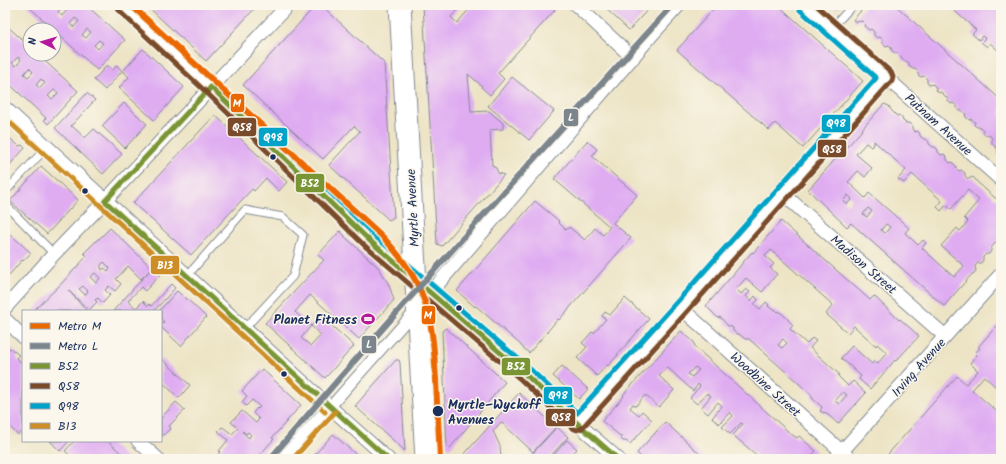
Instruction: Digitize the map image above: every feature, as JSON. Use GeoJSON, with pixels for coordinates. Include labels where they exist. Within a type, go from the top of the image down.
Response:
{"type":"FeatureCollection","features":[{"type":"Feature","properties":{"kind":"main road","name":"Myrtle Avenue"},"geometry":{"type":"LineString","coordinates":[[400,5],[426,459]]}},
{"type":"Feature","properties":{"kind":"street"},"geometry":{"type":"LineString","coordinates":[[123,5],[211,87],[370,241],[524,373],[618,459]]}},
{"type":"Feature","properties":{"kind":"street"},"geometry":{"type":"LineString","coordinates":[[5,308],[288,5]]}},
{"type":"Feature","properties":{"kind":"street"},"geometry":{"type":"LineString","coordinates":[[576,5],[633,58]]}},
{"type":"Feature","properties":{"kind":"street"},"geometry":{"type":"LineString","coordinates":[[284,459],[431,293],[679,5]]}},
{"type":"Feature","properties":{"kind":"street","name":"Putnam Avenue"},"geometry":{"type":"LineString","coordinates":[[805,5],[1001,180]]}},
{"type":"Feature","properties":{"kind":"street"},"geometry":{"type":"LineString","coordinates":[[577,423],[886,76]]}},
{"type":"Feature","properties":{"kind":"street"},"geometry":{"type":"LineString","coordinates":[[5,108],[244,329],[388,459]]}},
{"type":"Feature","properties":{"kind":"street","name":"Madison Street"},"geometry":{"type":"LineString","coordinates":[[782,193],[945,336]]}},
{"type":"Feature","properties":{"kind":"street","name":"Irving Avenue"},"geometry":{"type":"LineString","coordinates":[[842,456],[945,336],[1001,274]]}},
{"type":"Feature","properties":{"kind":"street","name":"Woodbine Street"},"geometry":{"type":"LineString","coordinates":[[681,308],[842,456]]}},
{"type":"Feature","properties":{"kind":"street"},"geometry":{"type":"LineString","coordinates":[[5,319],[22,335]]}},
{"type":"Feature","properties":{"kind":"street"},"geometry":{"type":"LineString","coordinates":[[139,442],[158,459]]}},
{"type":"Feature","properties":{"kind":"lane"},"geometry":{"type":"LineString","coordinates":[[832,28],[853,5]]}},
{"type":"Feature","properties":{"kind":"lane"},"geometry":{"type":"LineString","coordinates":[[5,192],[47,147]]}},
{"type":"Feature","properties":{"kind":"lane"},"geometry":{"type":"LineString","coordinates":[[5,204],[54,254]]}},
{"type":"Feature","properties":{"kind":"lane"},"geometry":{"type":"LineString","coordinates":[[187,276],[245,210],[283,217],[288,221],[303,235],[293,276],[244,329]]}},
{"type":"Feature","properties":{"kind":"building"},"geometry":{"type":"Polygon","coordinates":[[[27,5],[86,5],[125,40],[97,70],[62,38],[62,22],[45,22],[27,5]],[[63,6],[58,12],[62,16],[67,10],[63,6]],[[75,18],[70,24],[74,27],[79,21],[75,18]],[[87,29],[82,35],[86,38],[91,32],[87,29]],[[99,40],[94,45],[98,49],[103,43],[99,40]]]}},
{"type":"Feature","properties":{"kind":"building"},"geometry":{"type":"Polygon","coordinates":[[[146,5],[258,5],[206,61],[146,5]]]}},
{"type":"Feature","properties":{"kind":"building"},"geometry":{"type":"Polygon","coordinates":[[[316,5],[321,5],[384,63],[394,217],[389,220],[329,165],[360,131],[354,126],[323,159],[243,85],[316,5]]]}},
{"type":"Feature","properties":{"kind":"building"},"geometry":{"type":"Polygon","coordinates":[[[423,5],[462,5],[451,17],[457,23],[473,5],[550,5],[555,10],[498,73],[504,79],[490,95],[468,74],[471,112],[489,111],[503,123],[503,129],[490,130],[492,165],[496,168],[498,173],[504,175],[442,246],[437,244],[423,5]]]}},
{"type":"Feature","properties":{"kind":"building"},"geometry":{"type":"Polygon","coordinates":[[[602,5],[652,5],[629,30],[602,5]]]}},
{"type":"Feature","properties":{"kind":"building"},"geometry":{"type":"Polygon","coordinates":[[[717,5],[778,5],[863,81],[803,148],[775,123],[769,130],[677,50],[717,5]]]}},
{"type":"Feature","properties":{"kind":"building"},"geometry":{"type":"Polygon","coordinates":[[[832,5],[841,5],[837,9],[832,5]]]}},
{"type":"Feature","properties":{"kind":"building"},"geometry":{"type":"Polygon","coordinates":[[[866,5],[895,5],[1001,100],[1001,157],[998,154],[998,149],[992,144],[992,138],[989,135],[986,136],[980,127],[974,125],[975,122],[971,119],[969,120],[965,116],[966,114],[957,109],[957,106],[953,103],[951,104],[941,92],[939,93],[936,90],[933,84],[930,85],[927,83],[927,79],[924,76],[921,77],[918,75],[918,72],[915,69],[909,66],[909,63],[904,61],[898,53],[891,50],[892,48],[889,45],[886,46],[880,37],[877,38],[871,29],[869,30],[864,26],[865,24],[862,21],[856,22],[853,20],[866,5]]]}},
{"type":"Feature","properties":{"kind":"building"},"geometry":{"type":"Polygon","coordinates":[[[948,5],[1001,5],[1001,53],[990,43],[987,47],[981,42],[985,38],[982,36],[979,40],[972,34],[976,30],[948,5]]]}},
{"type":"Feature","properties":{"kind":"building"},"geometry":{"type":"Polygon","coordinates":[[[5,24],[22,40],[22,62],[46,62],[78,91],[48,124],[44,120],[46,118],[5,80],[5,54],[9,49],[5,45],[5,24]],[[18,57],[12,63],[16,66],[21,60],[18,57]],[[29,68],[24,74],[28,77],[33,72],[29,68]],[[41,79],[36,85],[40,88],[45,83],[41,79]],[[54,90],[48,96],[52,99],[58,93],[54,90]]]}},
{"type":"Feature","properties":{"kind":"building"},"geometry":{"type":"Polygon","coordinates":[[[143,49],[184,87],[154,120],[119,88],[129,77],[123,71],[143,49]]]}},
{"type":"Feature","properties":{"kind":"building"},"geometry":{"type":"Polygon","coordinates":[[[107,65],[113,70],[117,65],[122,71],[105,90],[94,80],[107,65]]]}},
{"type":"Feature","properties":{"kind":"building"},"geometry":{"type":"Polygon","coordinates":[[[512,77],[554,111],[529,140],[488,106],[512,77]]]}},
{"type":"Feature","properties":{"kind":"building"},"geometry":{"type":"Polygon","coordinates":[[[87,93],[95,100],[71,126],[85,138],[94,129],[122,154],[103,174],[55,128],[87,93]]]}},
{"type":"Feature","properties":{"kind":"building"},"geometry":{"type":"Polygon","coordinates":[[[124,103],[147,124],[125,148],[102,126],[124,103]]]}},
{"type":"Feature","properties":{"kind":"building"},"geometry":{"type":"Polygon","coordinates":[[[884,104],[889,106],[897,116],[899,115],[903,121],[909,123],[915,132],[918,131],[920,136],[935,147],[941,155],[944,154],[947,157],[947,160],[950,163],[952,162],[959,171],[961,170],[965,173],[965,176],[968,179],[973,177],[1001,203],[1000,242],[996,242],[991,248],[989,254],[986,254],[981,263],[978,263],[975,266],[976,271],[944,306],[851,223],[847,227],[808,190],[884,104]],[[874,141],[874,144],[871,147],[866,143],[856,154],[872,168],[865,177],[858,171],[848,182],[865,198],[869,193],[909,228],[905,233],[918,245],[923,240],[926,243],[922,248],[954,277],[964,266],[941,246],[957,228],[960,231],[968,222],[964,218],[979,200],[968,190],[951,209],[946,205],[941,211],[937,207],[942,201],[912,174],[904,183],[898,179],[906,170],[874,141]],[[848,195],[843,201],[847,204],[852,199],[848,195]],[[868,208],[863,214],[867,217],[872,211],[868,208]],[[886,224],[881,230],[885,233],[890,227],[886,224]]]}},
{"type":"Feature","properties":{"kind":"building"},"geometry":{"type":"Polygon","coordinates":[[[215,115],[287,182],[279,191],[266,178],[254,191],[252,189],[191,255],[133,203],[215,115]]]}},
{"type":"Feature","properties":{"kind":"building"},"geometry":{"type":"Polygon","coordinates":[[[5,134],[19,146],[22,145],[25,148],[5,170],[5,134]]]}},
{"type":"Feature","properties":{"kind":"building"},"geometry":{"type":"Polygon","coordinates":[[[587,141],[597,149],[592,156],[637,195],[613,223],[631,238],[529,353],[457,291],[535,201],[559,221],[558,222],[566,230],[569,227],[585,240],[595,228],[603,235],[610,227],[554,179],[587,141]]]}},
{"type":"Feature","properties":{"kind":"building"},"geometry":{"type":"Polygon","coordinates":[[[41,166],[78,200],[47,234],[10,201],[41,166]]]}},
{"type":"Feature","properties":{"kind":"building"},"geometry":{"type":"Polygon","coordinates":[[[781,221],[870,300],[874,296],[899,320],[900,319],[919,336],[896,361],[895,360],[870,389],[859,379],[861,376],[841,358],[852,346],[872,364],[874,361],[877,364],[887,353],[877,344],[876,346],[854,326],[848,333],[826,314],[833,305],[771,250],[765,256],[774,264],[770,268],[777,274],[762,292],[746,278],[736,289],[741,294],[746,289],[750,292],[746,296],[751,301],[755,296],[758,300],[754,304],[760,309],[766,302],[773,310],[775,309],[778,312],[779,311],[793,325],[790,329],[807,344],[812,338],[816,341],[810,348],[839,374],[838,376],[848,386],[853,381],[866,393],[838,424],[825,412],[820,411],[822,407],[812,398],[812,395],[749,339],[745,339],[733,331],[733,328],[728,326],[720,317],[718,318],[706,306],[744,261],[752,252],[753,253],[781,221]],[[783,339],[778,345],[782,348],[787,343],[783,339]],[[843,392],[835,401],[839,404],[847,395],[843,392]]]}},
{"type":"Feature","properties":{"kind":"building"},"geometry":{"type":"Polygon","coordinates":[[[110,228],[152,268],[141,279],[128,266],[116,279],[121,284],[115,291],[109,286],[105,290],[110,295],[103,303],[98,298],[95,300],[97,302],[89,310],[68,290],[86,310],[34,310],[87,256],[84,253],[110,228]],[[104,262],[101,265],[102,270],[104,268],[108,271],[110,268],[104,262]],[[95,273],[90,277],[96,283],[100,278],[95,273]],[[83,286],[79,289],[85,295],[88,291],[83,286]]]}},
{"type":"Feature","properties":{"kind":"building"},"geometry":{"type":"Polygon","coordinates":[[[340,231],[379,268],[389,285],[394,300],[359,339],[310,295],[295,312],[311,326],[321,316],[354,346],[325,378],[265,323],[324,260],[318,255],[340,231]],[[311,326],[301,338],[311,346],[321,335],[311,326]]]}},
{"type":"Feature","properties":{"kind":"building"},"geometry":{"type":"Polygon","coordinates":[[[10,234],[31,253],[23,261],[22,260],[5,280],[5,239],[10,234]]]}},
{"type":"Feature","properties":{"kind":"building"},"geometry":{"type":"Polygon","coordinates":[[[152,268],[160,275],[145,291],[141,287],[128,301],[136,308],[143,301],[148,306],[149,304],[151,306],[171,284],[175,288],[155,310],[114,310],[152,268]]]}},
{"type":"Feature","properties":{"kind":"building"},"geometry":{"type":"Polygon","coordinates":[[[177,291],[206,317],[181,346],[162,328],[162,324],[164,322],[162,320],[162,310],[160,310],[177,291]]]}},
{"type":"Feature","properties":{"kind":"building"},"geometry":{"type":"Polygon","coordinates":[[[625,298],[649,319],[608,366],[607,365],[597,376],[577,358],[587,347],[582,343],[592,332],[594,333],[606,319],[602,316],[605,312],[610,315],[625,298]]]}},
{"type":"Feature","properties":{"kind":"building"},"geometry":{"type":"Polygon","coordinates":[[[1001,321],[1001,381],[996,387],[984,376],[972,390],[1001,415],[1001,459],[893,459],[888,454],[957,376],[966,384],[978,371],[970,363],[977,355],[975,353],[980,348],[978,347],[1001,321]]]}},
{"type":"Feature","properties":{"kind":"building"},"geometry":{"type":"Polygon","coordinates":[[[446,328],[505,382],[450,448],[447,447],[442,331],[446,328]]]}},
{"type":"Feature","properties":{"kind":"building"},"geometry":{"type":"Polygon","coordinates":[[[681,331],[694,342],[695,347],[791,434],[797,438],[799,436],[816,451],[808,459],[789,459],[790,457],[786,454],[781,459],[761,459],[733,435],[743,424],[741,423],[730,434],[722,427],[733,416],[730,412],[719,424],[712,418],[722,406],[718,402],[708,414],[701,408],[711,396],[707,393],[697,404],[690,398],[700,386],[698,384],[693,391],[667,367],[659,376],[674,390],[659,407],[645,395],[636,406],[633,404],[630,408],[639,415],[642,411],[652,420],[630,444],[623,441],[621,436],[602,421],[624,396],[623,395],[681,331]],[[695,367],[688,374],[692,377],[699,370],[695,367]]]}},
{"type":"Feature","properties":{"kind":"building"},"geometry":{"type":"Polygon","coordinates":[[[6,348],[8,350],[10,348],[19,355],[16,358],[22,363],[22,434],[20,432],[18,435],[7,424],[9,422],[5,418],[6,348]]]}},
{"type":"Feature","properties":{"kind":"building"},"geometry":{"type":"Polygon","coordinates":[[[162,359],[190,385],[179,398],[162,382],[162,359]]]}},
{"type":"Feature","properties":{"kind":"building"},"geometry":{"type":"Polygon","coordinates":[[[396,360],[399,360],[400,363],[405,451],[355,406],[396,360]]]}},
{"type":"Feature","properties":{"kind":"building"},"geometry":{"type":"Polygon","coordinates":[[[562,366],[588,389],[579,399],[553,376],[562,366]]]}},
{"type":"Feature","properties":{"kind":"building"},"geometry":{"type":"Polygon","coordinates":[[[262,369],[301,405],[256,459],[214,459],[228,440],[218,431],[222,427],[232,434],[238,428],[231,422],[242,411],[256,423],[259,419],[253,413],[260,407],[252,400],[246,406],[242,402],[247,396],[242,391],[262,369]],[[243,431],[242,432],[249,438],[251,435],[248,432],[246,434],[243,431]]]}},
{"type":"Feature","properties":{"kind":"building"},"geometry":{"type":"Polygon","coordinates":[[[519,393],[556,427],[533,452],[501,422],[493,431],[500,446],[501,459],[460,459],[519,393]]]}},
{"type":"Feature","properties":{"kind":"building"},"geometry":{"type":"Polygon","coordinates":[[[176,402],[185,410],[169,426],[171,428],[162,436],[162,417],[176,402]]]}},
{"type":"Feature","properties":{"kind":"building"},"geometry":{"type":"Polygon","coordinates":[[[665,422],[705,459],[643,459],[637,453],[665,422]]]}},
{"type":"Feature","properties":{"kind":"building"},"geometry":{"type":"Polygon","coordinates":[[[557,427],[568,437],[548,459],[536,459],[531,455],[557,427]]]}},
{"type":"Feature","properties":{"kind":"building"},"geometry":{"type":"Polygon","coordinates":[[[333,434],[361,459],[311,459],[333,434]]]}},
{"type":"Feature","properties":{"kind":"building"},"geometry":{"type":"Polygon","coordinates":[[[567,440],[577,449],[568,459],[550,459],[567,440]]]}},
{"type":"Feature","properties":{"kind":"building"},"geometry":{"type":"Polygon","coordinates":[[[51,442],[68,442],[60,451],[51,442]]]}},
{"type":"Feature","properties":{"kind":"building"},"geometry":{"type":"Polygon","coordinates":[[[73,442],[109,442],[127,459],[74,459],[65,451],[73,442]]]}},
{"type":"Feature","properties":{"kind":"metro line","name":"M"},"geometry":{"type":"LineString","coordinates":[[131,5],[381,235],[409,269],[425,303],[432,335],[440,459]]}},
{"type":"Feature","properties":{"kind":"metro line","name":"L"},"geometry":{"type":"LineString","coordinates":[[270,459],[419,287],[673,5]]}},
{"type":"Feature","properties":{"kind":"transit line","name":"Q98"},"geometry":{"type":"LineString","coordinates":[[133,5],[216,82],[375,236],[529,368],[577,413],[876,78],[800,10]]}},
{"type":"Feature","properties":{"kind":"transit line","name":"Q58"},"geometry":{"type":"LineString","coordinates":[[118,10],[206,92],[365,246],[519,378],[572,428],[577,430],[582,428],[686,313],[892,81],[893,77],[891,72],[816,5]]}},
{"type":"Feature","properties":{"kind":"transit line","name":"B52"},"geometry":{"type":"LineString","coordinates":[[211,87],[370,241],[524,373],[618,459]]}},
{"type":"Feature","properties":{"kind":"transit line","name":"B52"},"geometry":{"type":"LineString","coordinates":[[105,201],[211,87]]}},
{"type":"Feature","properties":{"kind":"transit line","name":"B13"},"geometry":{"type":"LineString","coordinates":[[5,118],[325,412]]}},
{"type":"Feature","properties":{"kind":"transit line","name":"B52"},"geometry":{"type":"LineString","coordinates":[[105,201],[388,459]]}},
{"type":"Feature","properties":{"kind":"transit line","name":"B13"},"geometry":{"type":"LineString","coordinates":[[293,459],[335,412]]}},
{"type":"Feature","properties":{"kind":"place","name":"Planet Fitness"},"geometry":{"type":"Point","coordinates":[368,319]}},
{"type":"Feature","properties":{"kind":"place","name":"Myrtle–Wyckoff Avenues"},"geometry":{"type":"Point","coordinates":[438,411]}}]}
